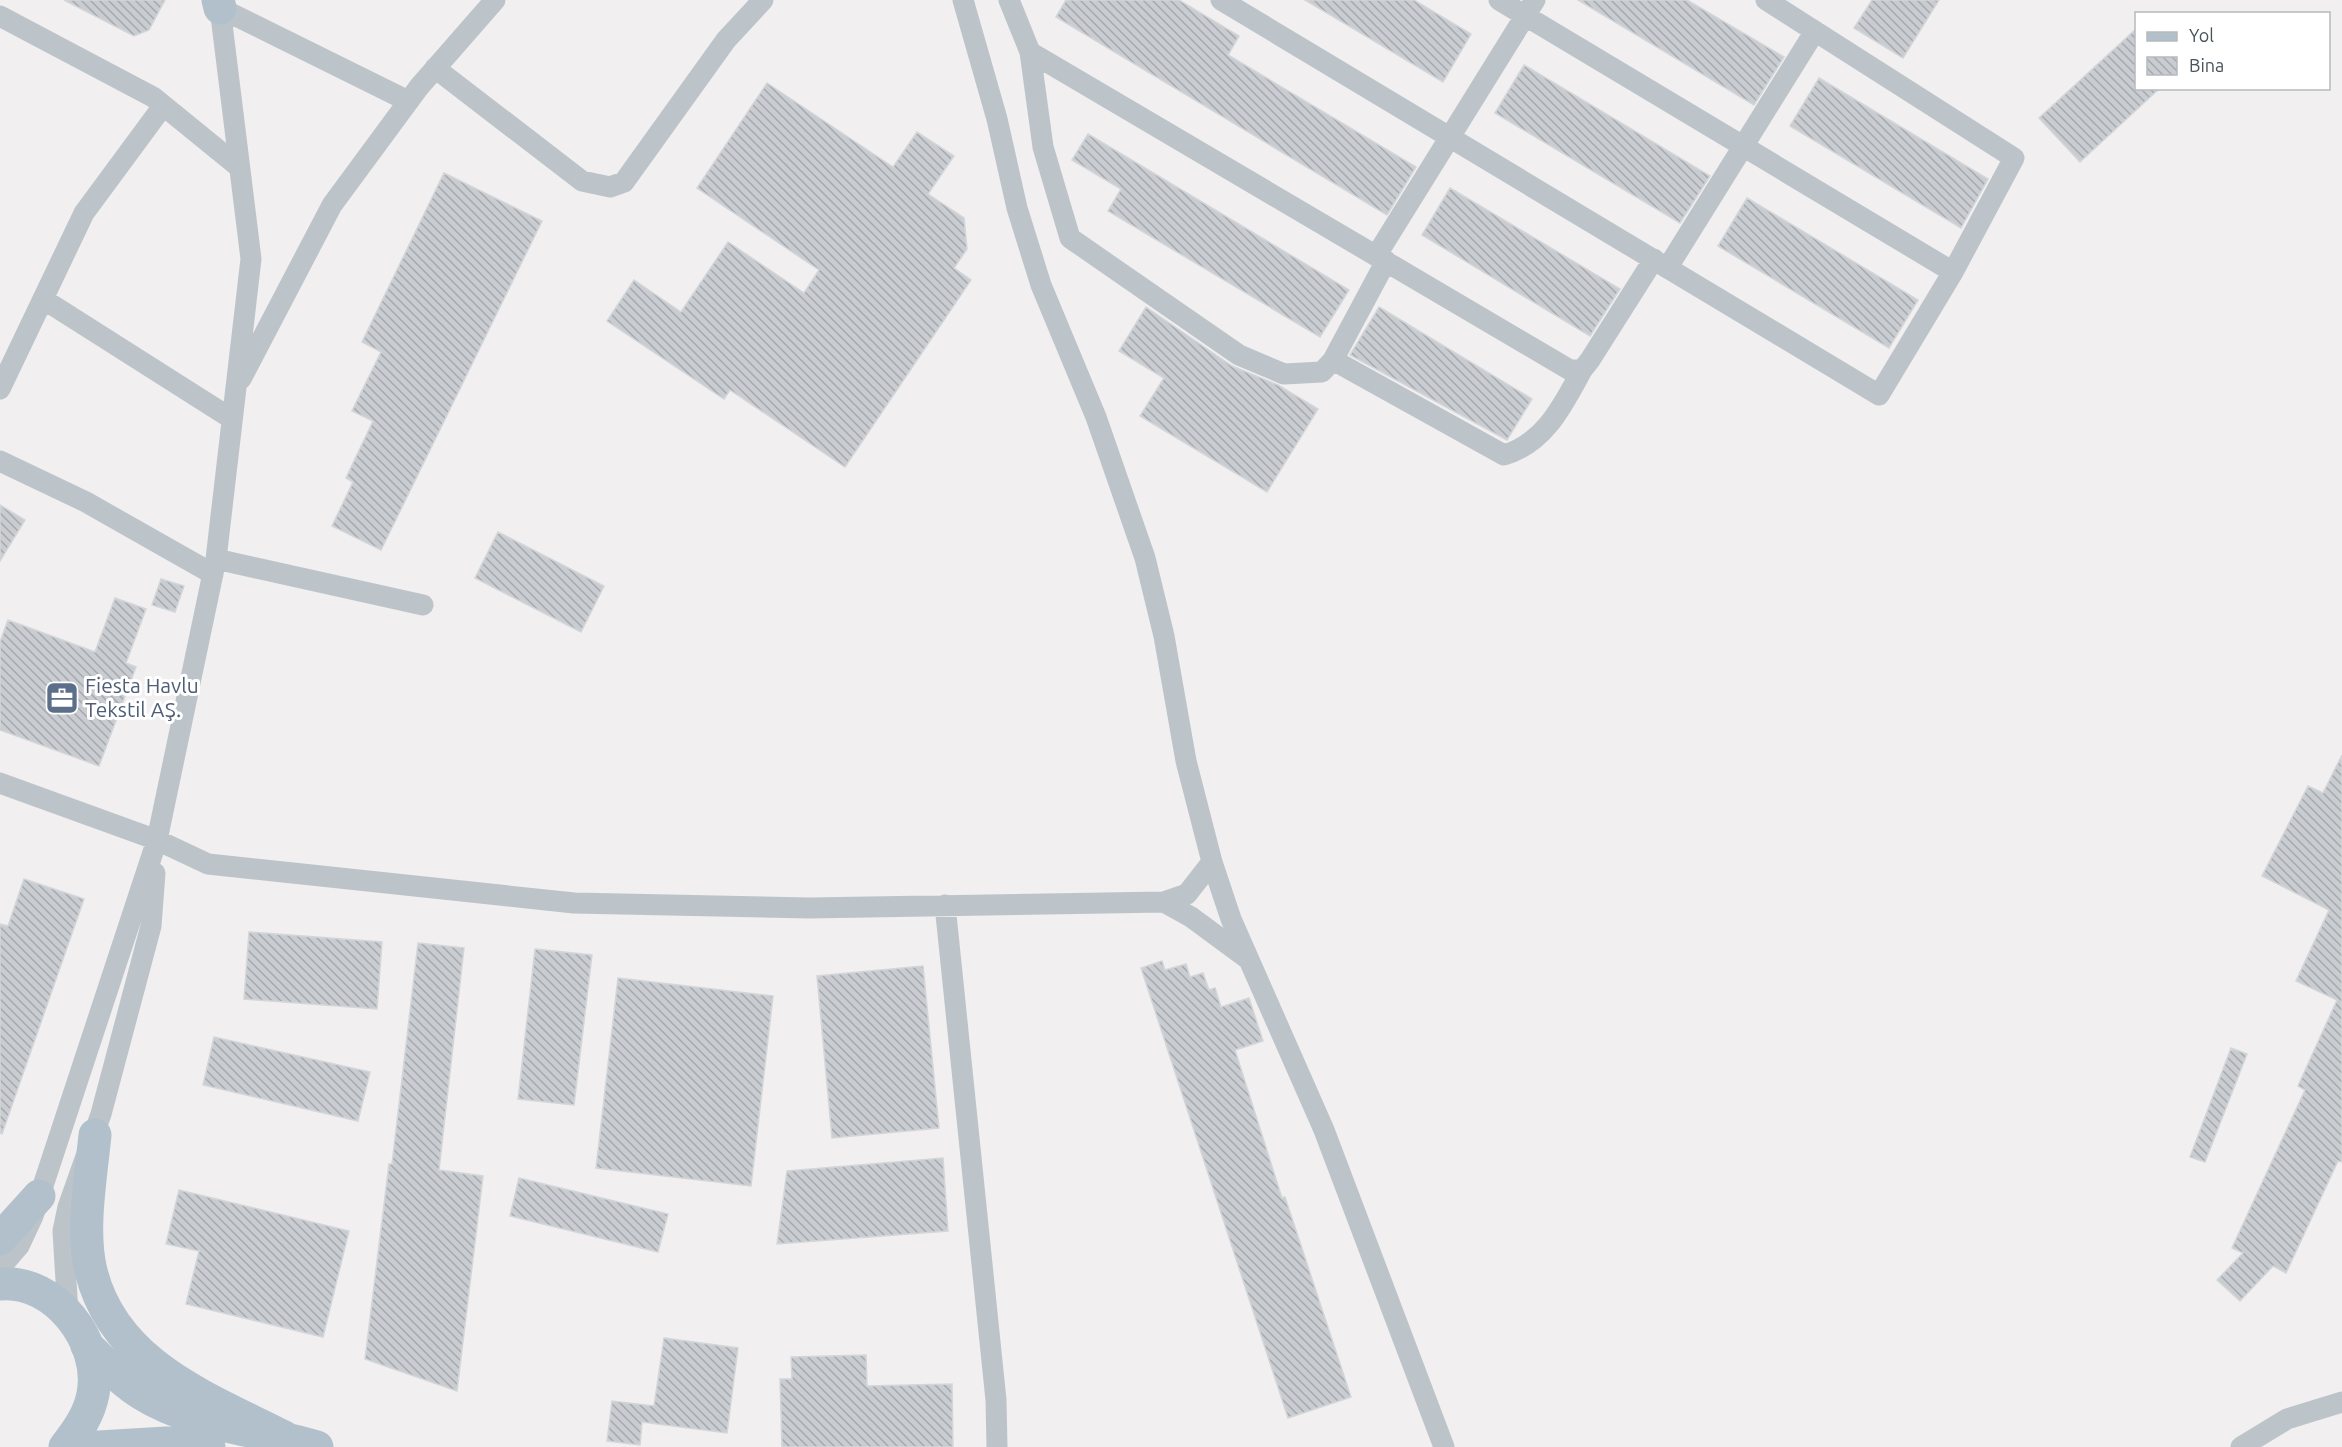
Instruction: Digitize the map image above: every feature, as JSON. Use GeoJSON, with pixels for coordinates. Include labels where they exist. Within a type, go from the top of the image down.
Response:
{"type":"FeatureCollection","features":[{"type":"Feature","properties":{"kind":"main road"},"geometry":{"type":"LineString","coordinates":[[95,1135],[88,1236],[90,1270],[104,1305],[129,1342],[168,1378],[284,1437]]}},
{"type":"Feature","properties":{"kind":"main road"},"geometry":{"type":"LineString","coordinates":[[0,1239],[39,1196]]}},
{"type":"Feature","properties":{"kind":"main road"},"geometry":{"type":"LineString","coordinates":[[0,1284],[35,1291],[62,1307],[82,1332],[93,1362],[93,1393],[84,1423],[66,1447]]}},
{"type":"Feature","properties":{"kind":"main road"},"geometry":{"type":"LineString","coordinates":[[87,1346],[141,1394],[166,1407],[221,1424],[284,1437],[316,1447]]}},
{"type":"Feature","properties":{"kind":"main road"},"geometry":{"type":"LineString","coordinates":[[99,1447],[166,1443],[209,1447]]}},
{"type":"Feature","properties":{"kind":"street"},"geometry":{"type":"LineString","coordinates":[[236,391],[332,205],[408,101],[495,0]]}},
{"type":"Feature","properties":{"kind":"street"},"geometry":{"type":"LineString","coordinates":[[435,68],[582,181],[610,187],[624,182],[726,40],[763,0]]}},
{"type":"Feature","properties":{"kind":"street"},"geometry":{"type":"LineString","coordinates":[[963,0],[997,119],[1017,208],[1041,285],[1096,417],[1145,558],[1164,636],[1186,761],[1212,862],[1231,919],[1324,1130],[1444,1447]]}},
{"type":"Feature","properties":{"kind":"street"},"geometry":{"type":"LineString","coordinates":[[1009,0],[1030,52],[1043,147],[1070,238],[1239,355],[1267,369],[1284,374],[1322,372],[1333,360],[1381,259],[1448,136],[1531,8]]}},
{"type":"Feature","properties":{"kind":"street"},"geometry":{"type":"LineString","coordinates":[[1221,0],[1879,395],[1953,272],[2014,158],[1766,0]]}},
{"type":"Feature","properties":{"kind":"street"},"geometry":{"type":"LineString","coordinates":[[1499,0],[1531,8],[1743,146],[1953,272]]}},
{"type":"Feature","properties":{"kind":"street"},"geometry":{"type":"LineString","coordinates":[[220,3],[408,101]]}},
{"type":"Feature","properties":{"kind":"street"},"geometry":{"type":"LineString","coordinates":[[0,1268],[25,1235],[157,840],[215,567],[251,259],[220,3]]}},
{"type":"Feature","properties":{"kind":"street"},"geometry":{"type":"LineString","coordinates":[[0,16],[153,98],[239,167]]}},
{"type":"Feature","properties":{"kind":"street"},"geometry":{"type":"LineString","coordinates":[[1333,360],[1504,455],[1519,451],[1556,418],[1582,370],[1743,146],[1815,31]]}},
{"type":"Feature","properties":{"kind":"street"},"geometry":{"type":"LineString","coordinates":[[1030,52],[1570,370],[1582,370]]}},
{"type":"Feature","properties":{"kind":"street"},"geometry":{"type":"LineString","coordinates":[[0,389],[84,213],[163,106]]}},
{"type":"Feature","properties":{"kind":"street"},"geometry":{"type":"LineString","coordinates":[[43,299],[232,419]]}},
{"type":"Feature","properties":{"kind":"street"},"geometry":{"type":"LineString","coordinates":[[0,461],[215,567],[423,605]]}},
{"type":"Feature","properties":{"kind":"street"},"geometry":{"type":"LineString","coordinates":[[0,783],[157,840],[208,864],[574,903],[809,908],[1164,902],[1187,894],[1212,862]]}},
{"type":"Feature","properties":{"kind":"street"},"geometry":{"type":"LineString","coordinates":[[68,1314],[63,1231],[68,1207],[95,1135],[151,926],[157,840]]}},
{"type":"Feature","properties":{"kind":"street"},"geometry":{"type":"LineString","coordinates":[[1164,902],[1191,917],[1249,960]]}},
{"type":"Feature","properties":{"kind":"street"},"geometry":{"type":"LineString","coordinates":[[945,905],[996,1400],[997,1447]]}},
{"type":"Feature","properties":{"kind":"street"},"geometry":{"type":"LineString","coordinates":[[2241,1447],[2287,1419],[2342,1402]]}},
{"type":"Feature","properties":{"kind":"street"},"geometry":{"type":"LineString","coordinates":[[1428,1409],[1433,1447]]}},
{"type":"Feature","properties":{"kind":"building"},"geometry":{"type":"Polygon","coordinates":[[[64,0],[165,0],[149,30],[134,36],[64,0]]]}},
{"type":"Feature","properties":{"kind":"building"},"geometry":{"type":"Polygon","coordinates":[[[1066,0],[1179,0],[1239,36],[1228,55],[1416,167],[1387,215],[1056,17],[1066,0]]]}},
{"type":"Feature","properties":{"kind":"building"},"geometry":{"type":"Polygon","coordinates":[[[1305,0],[1414,0],[1471,34],[1443,82],[1305,0]]]}},
{"type":"Feature","properties":{"kind":"building"},"geometry":{"type":"Polygon","coordinates":[[[1578,0],[1687,0],[1784,57],[1754,105],[1578,0]]]}},
{"type":"Feature","properties":{"kind":"building"},"geometry":{"type":"Polygon","coordinates":[[[1872,0],[1939,0],[1903,58],[1854,28],[1872,0]]]}},
{"type":"Feature","properties":{"kind":"building"},"geometry":{"type":"Polygon","coordinates":[[[2135,30],[2135,90],[2158,90],[2080,162],[2039,118],[2135,30]]]}},
{"type":"Feature","properties":{"kind":"building"},"geometry":{"type":"Polygon","coordinates":[[[1524,65],[1710,176],[1680,223],[1495,113],[1524,65]]]}},
{"type":"Feature","properties":{"kind":"building"},"geometry":{"type":"Polygon","coordinates":[[[1819,78],[1988,179],[1961,228],[1790,126],[1819,78]]]}},
{"type":"Feature","properties":{"kind":"building"},"geometry":{"type":"Polygon","coordinates":[[[767,83],[893,167],[917,132],[954,156],[928,194],[964,218],[967,249],[954,268],[971,280],[845,467],[730,390],[724,399],[607,321],[634,280],[681,312],[728,242],[804,293],[819,270],[697,188],[767,83]]]}},
{"type":"Feature","properties":{"kind":"building"},"geometry":{"type":"Polygon","coordinates":[[[1088,134],[1349,290],[1320,337],[1108,211],[1121,189],[1072,160],[1088,134]]]}},
{"type":"Feature","properties":{"kind":"building"},"geometry":{"type":"Polygon","coordinates":[[[444,173],[542,221],[381,550],[332,526],[353,482],[346,478],[373,421],[352,411],[381,352],[362,342],[444,173]]]}},
{"type":"Feature","properties":{"kind":"building"},"geometry":{"type":"Polygon","coordinates":[[[1450,188],[1620,289],[1590,336],[1422,235],[1450,188]]]}},
{"type":"Feature","properties":{"kind":"building"},"geometry":{"type":"Polygon","coordinates":[[[1747,198],[1918,300],[1889,348],[1718,246],[1747,198]]]}},
{"type":"Feature","properties":{"kind":"building"},"geometry":{"type":"Polygon","coordinates":[[[1146,307],[1232,366],[1278,385],[1318,409],[1267,492],[1140,416],[1164,378],[1119,351],[1146,307]]]}},
{"type":"Feature","properties":{"kind":"building"},"geometry":{"type":"Polygon","coordinates":[[[1379,307],[1532,399],[1507,440],[1350,355],[1379,307]]]}},
{"type":"Feature","properties":{"kind":"building"},"geometry":{"type":"Polygon","coordinates":[[[0,505],[25,520],[0,561],[0,505]]]}},
{"type":"Feature","properties":{"kind":"building"},"geometry":{"type":"Polygon","coordinates":[[[498,532],[604,586],[581,632],[475,578],[498,532]]]}},
{"type":"Feature","properties":{"kind":"building"},"geometry":{"type":"Polygon","coordinates":[[[161,579],[184,586],[175,612],[152,605],[161,579]]]}},
{"type":"Feature","properties":{"kind":"building","name":"Fiesta Havlu Tekstil AŞ."},"geometry":{"type":"Polygon","coordinates":[[[115,598],[146,609],[126,663],[136,667],[99,766],[0,730],[0,642],[8,620],[95,652],[115,598]]]}},
{"type":"Feature","properties":{"kind":"building"},"geometry":{"type":"Polygon","coordinates":[[[2342,755],[2342,1162],[2338,1161],[2286,1273],[2273,1266],[2240,1301],[2217,1280],[2243,1253],[2232,1248],[2305,1090],[2298,1086],[2337,1000],[2296,981],[2329,910],[2262,876],[2308,786],[2323,793],[2342,755]]]}},
{"type":"Feature","properties":{"kind":"building"},"geometry":{"type":"Polygon","coordinates":[[[24,879],[84,899],[2,1134],[0,1133],[0,924],[8,926],[24,879]]]}},
{"type":"Feature","properties":{"kind":"building"},"geometry":{"type":"Polygon","coordinates":[[[249,932],[382,942],[377,1009],[244,999],[249,932]]]}},
{"type":"Feature","properties":{"kind":"building"},"geometry":{"type":"Polygon","coordinates":[[[418,943],[464,948],[439,1170],[483,1176],[457,1391],[365,1359],[389,1164],[392,1164],[418,943]]]}},
{"type":"Feature","properties":{"kind":"building"},"geometry":{"type":"Polygon","coordinates":[[[535,949],[592,955],[574,1105],[518,1099],[535,949]]]}},
{"type":"Feature","properties":{"kind":"building"},"geometry":{"type":"Polygon","coordinates":[[[1162,961],[1165,970],[1186,964],[1190,977],[1203,973],[1209,990],[1215,988],[1221,1007],[1249,998],[1263,1041],[1235,1050],[1282,1198],[1285,1197],[1351,1397],[1288,1418],[1141,968],[1162,961]]]}},
{"type":"Feature","properties":{"kind":"building"},"geometry":{"type":"Polygon","coordinates":[[[923,966],[939,1128],[832,1138],[817,976],[923,966]]]}},
{"type":"Feature","properties":{"kind":"building"},"geometry":{"type":"Polygon","coordinates":[[[618,978],[773,996],[751,1186],[596,1168],[618,978]]]}},
{"type":"Feature","properties":{"kind":"building"},"geometry":{"type":"Polygon","coordinates":[[[214,1037],[370,1072],[358,1121],[203,1085],[214,1037]]]}},
{"type":"Feature","properties":{"kind":"building"},"geometry":{"type":"Polygon","coordinates":[[[2231,1048],[2247,1054],[2205,1162],[2190,1157],[2231,1048]]]}},
{"type":"Feature","properties":{"kind":"building"},"geometry":{"type":"Polygon","coordinates":[[[943,1158],[948,1231],[777,1244],[787,1171],[943,1158]]]}},
{"type":"Feature","properties":{"kind":"building"},"geometry":{"type":"Polygon","coordinates":[[[519,1178],[668,1214],[658,1252],[510,1216],[519,1178]]]}},
{"type":"Feature","properties":{"kind":"building"},"geometry":{"type":"Polygon","coordinates":[[[179,1190],[349,1231],[323,1337],[186,1304],[199,1251],[166,1244],[179,1190]]]}},
{"type":"Feature","properties":{"kind":"building"},"geometry":{"type":"Polygon","coordinates":[[[664,1338],[738,1348],[727,1433],[642,1422],[640,1445],[607,1441],[612,1401],[654,1406],[664,1338]]]}},
{"type":"Feature","properties":{"kind":"building"},"geometry":{"type":"Polygon","coordinates":[[[866,1355],[867,1386],[952,1384],[953,1447],[782,1447],[780,1379],[792,1379],[791,1357],[866,1355]]]}},
{"type":"Feature","properties":{"kind":"place","name":"Fiesta Havlu Tekstil AŞ."},"geometry":{"type":"Point","coordinates":[62,698]}}]}
